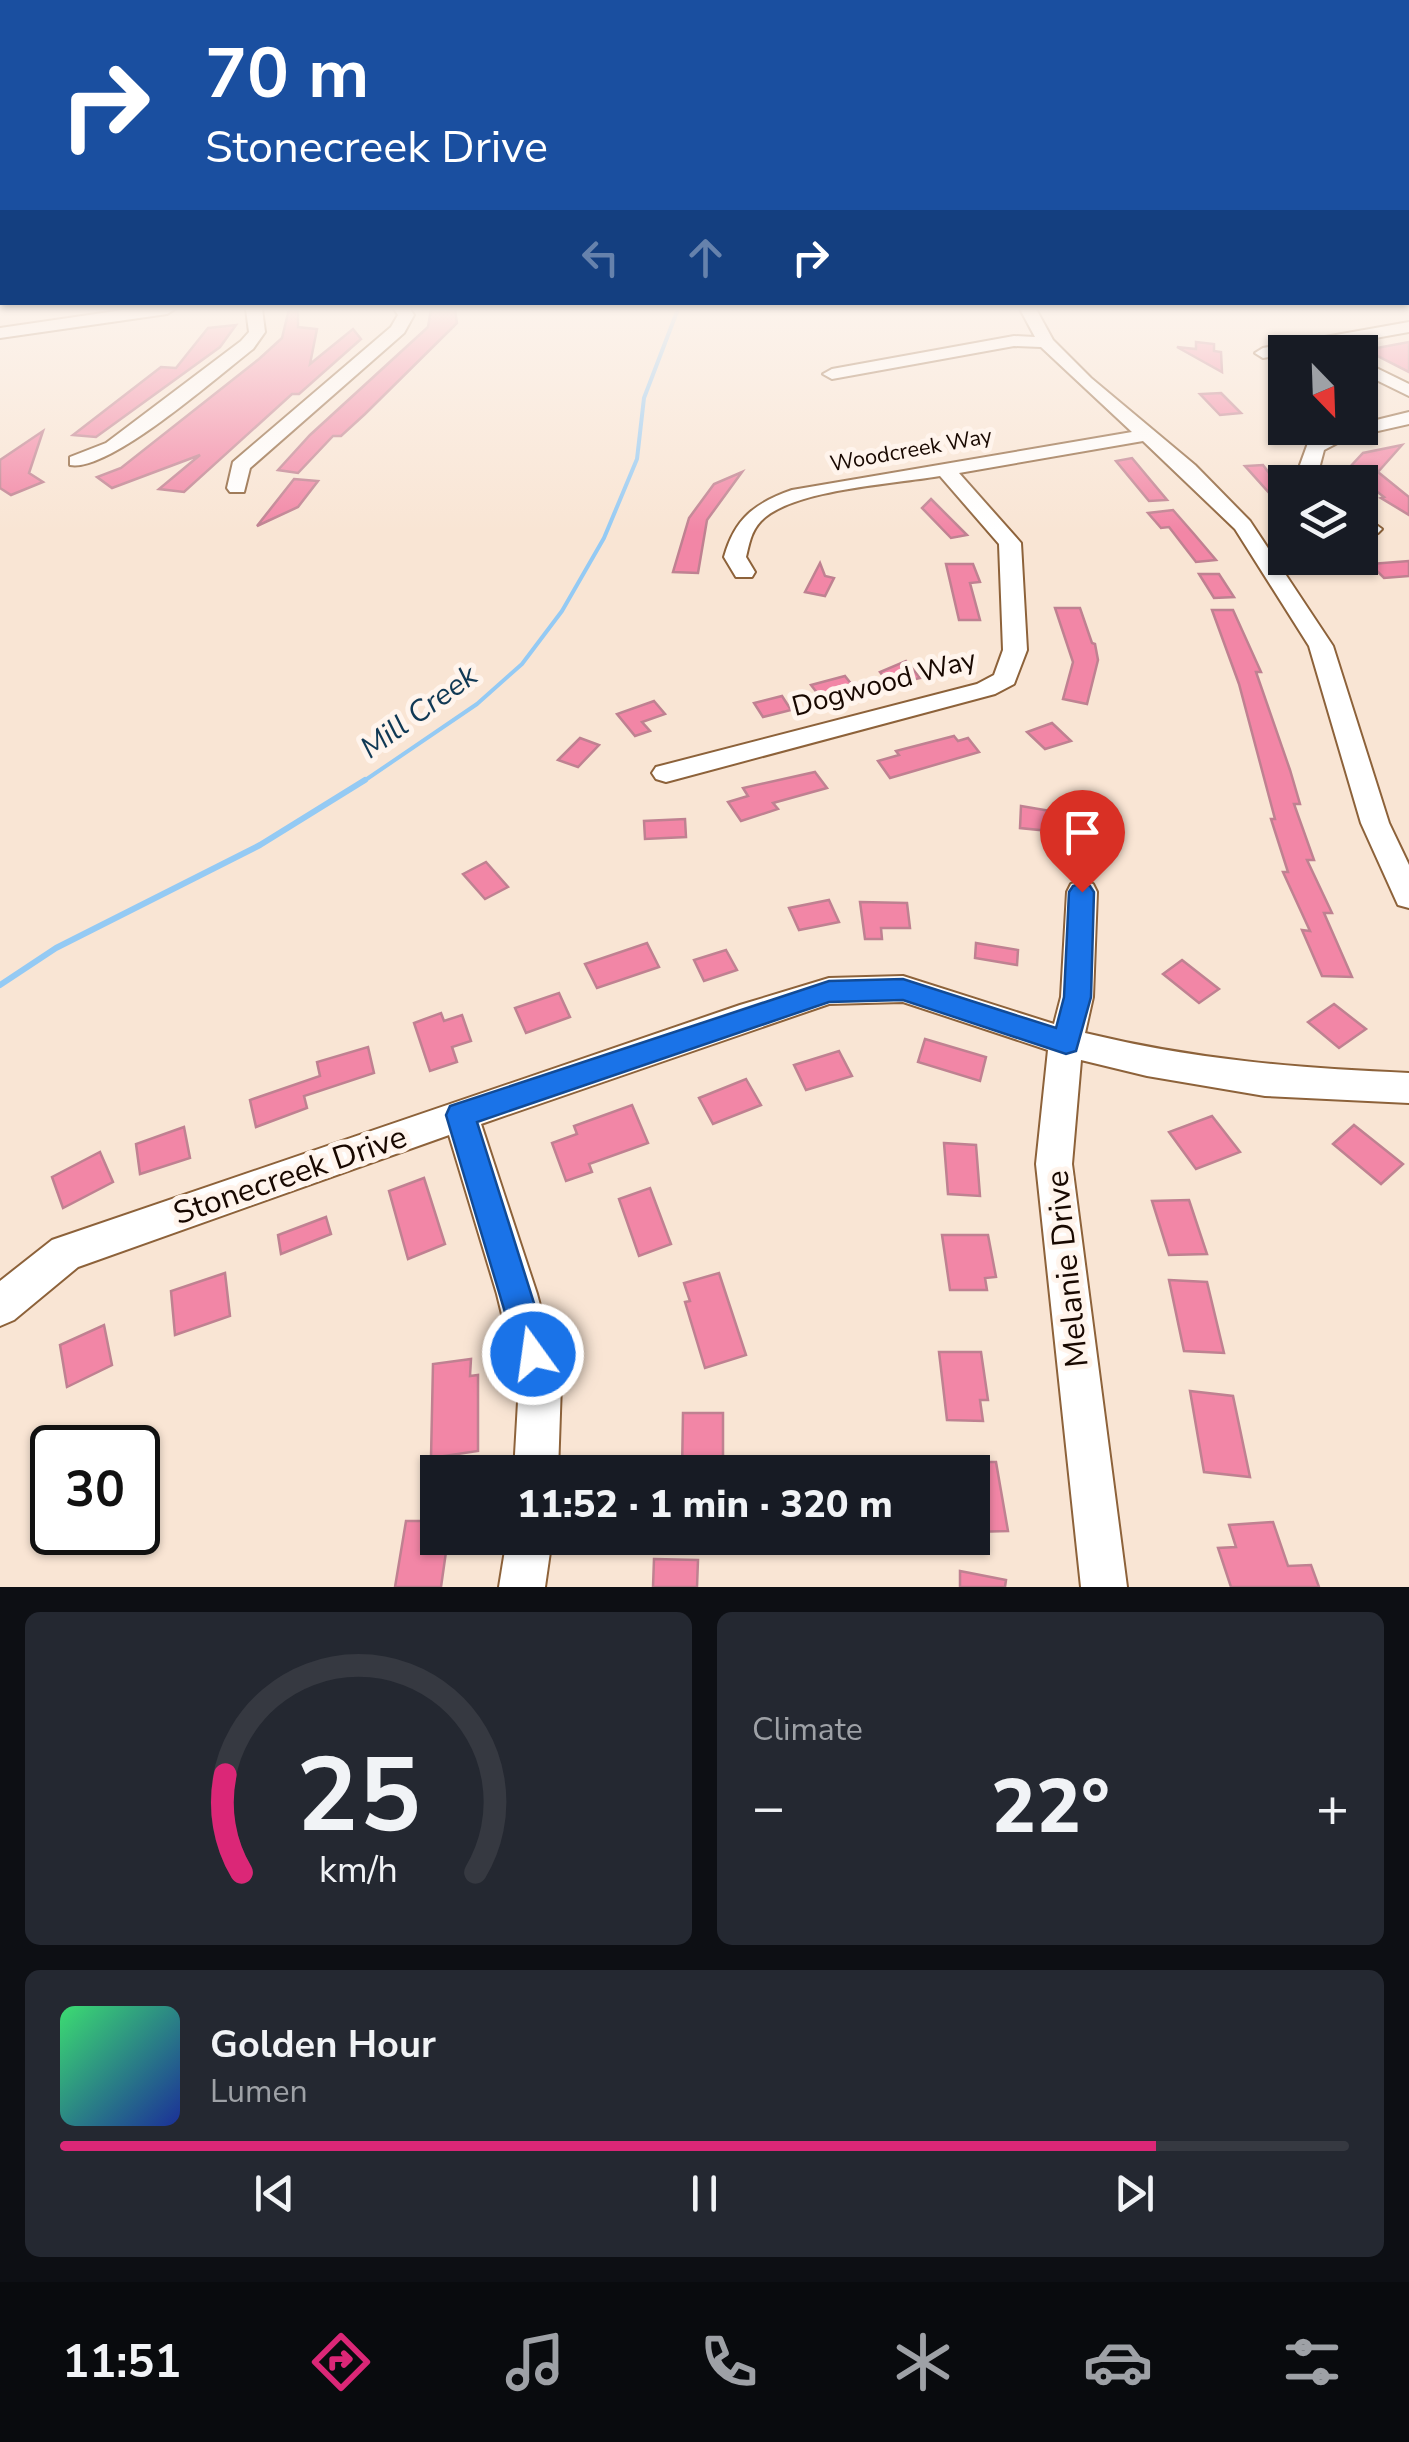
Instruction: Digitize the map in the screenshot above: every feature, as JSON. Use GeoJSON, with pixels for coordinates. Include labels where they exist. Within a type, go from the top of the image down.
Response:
{"type":"FeatureCollection","features":[{"type":"Feature","properties":{"kind":"street"},"geometry":{"type":"LineString","coordinates":[[76,461],[113,447],[197,383]]}},
{"type":"Feature","properties":{"kind":"street"},"geometry":{"type":"LineString","coordinates":[[236,488],[240,466],[336,383]]}},
{"type":"Feature","properties":{"kind":"street"},"geometry":{"type":"LineString","coordinates":[[1090,383],[1188,469],[1243,525],[1321,646],[1375,822],[1409,898]]}},
{"type":"Feature","properties":{"kind":"street"},"geometry":{"type":"LineString","coordinates":[[1310,465],[1315,447],[1341,434],[1409,418]]}},
{"type":"Feature","properties":{"kind":"street","name":"Woodcreek Way"},"geometry":{"type":"LineString","coordinates":[[744,572],[735,556],[740,533],[751,516],[799,494],[1146,435]]}},
{"type":"Feature","properties":{"kind":"street","name":"Dogwood Way"},"geometry":{"type":"LineString","coordinates":[[666,772],[986,689],[1005,679],[1015,650],[1010,543],[946,470]]}},
{"type":"Feature","properties":{"kind":"street","name":"Melanie Drive"},"geometry":{"type":"LineString","coordinates":[[1082,892],[1078,997],[1066,1042],[1054,1164],[1104,1587]]}},
{"type":"Feature","properties":{"kind":"street","name":"Stonecreek Drive"},"geometry":{"type":"LineString","coordinates":[[0,1306],[66,1253],[829,991],[903,989],[1066,1042],[1147,1062],[1265,1081],[1409,1088]]}},
{"type":"Feature","properties":{"kind":"street"},"geometry":{"type":"LineString","coordinates":[[461,1115],[518,1294],[540,1384],[537,1455]]}},
{"type":"Feature","properties":{"kind":"street"},"geometry":{"type":"LineString","coordinates":[[522,1587],[527,1555]]}},
{"type":"Feature","properties":{"kind":"building"},"geometry":{"type":"Polygon","coordinates":[[[140,383],[170,383],[96,437],[73,435],[140,383]]]}},
{"type":"Feature","properties":{"kind":"building"},"geometry":{"type":"Polygon","coordinates":[[[229,383],[311,383],[299,394],[292,394],[184,492],[159,489],[200,455],[112,488],[97,477],[121,468],[229,383]]]}},
{"type":"Feature","properties":{"kind":"building"},"geometry":{"type":"Polygon","coordinates":[[[367,383],[396,383],[341,436],[333,436],[298,473],[278,470],[367,383]]]}},
{"type":"Feature","properties":{"kind":"building"},"geometry":{"type":"Polygon","coordinates":[[[1221,393],[1241,413],[1220,415],[1200,394],[1221,393]]]}},
{"type":"Feature","properties":{"kind":"building"},"geometry":{"type":"Polygon","coordinates":[[[43,431],[29,473],[43,482],[11,495],[0,488],[0,460],[43,431]]]}},
{"type":"Feature","properties":{"kind":"building"},"geometry":{"type":"Polygon","coordinates":[[[1402,445],[1378,472],[1378,465],[1352,465],[1363,453],[1402,445]]]}},
{"type":"Feature","properties":{"kind":"building"},"geometry":{"type":"Polygon","coordinates":[[[1132,458],[1167,500],[1149,501],[1116,461],[1132,458]]]}},
{"type":"Feature","properties":{"kind":"building"},"geometry":{"type":"Polygon","coordinates":[[[1263,465],[1268,472],[1268,492],[1245,466],[1263,465]]]}},
{"type":"Feature","properties":{"kind":"building"},"geometry":{"type":"Polygon","coordinates":[[[742,472],[707,520],[698,573],[673,572],[689,518],[714,484],[742,472]]]}},
{"type":"Feature","properties":{"kind":"building"},"geometry":{"type":"Polygon","coordinates":[[[1378,472],[1409,497],[1409,515],[1381,498],[1384,497],[1378,492],[1378,472]]]}},
{"type":"Feature","properties":{"kind":"building"},"geometry":{"type":"Polygon","coordinates":[[[294,479],[318,481],[298,507],[257,526],[294,479]]]}},
{"type":"Feature","properties":{"kind":"building"},"geometry":{"type":"Polygon","coordinates":[[[931,499],[967,535],[951,538],[922,508],[931,499]]]}},
{"type":"Feature","properties":{"kind":"building"},"geometry":{"type":"Polygon","coordinates":[[[1173,510],[1216,560],[1196,562],[1169,527],[1161,528],[1148,513],[1173,510]]]}},
{"type":"Feature","properties":{"kind":"building"},"geometry":{"type":"Polygon","coordinates":[[[1409,561],[1409,576],[1384,578],[1378,572],[1378,563],[1409,561]]]}},
{"type":"Feature","properties":{"kind":"building"},"geometry":{"type":"Polygon","coordinates":[[[820,563],[825,576],[834,578],[825,596],[805,592],[820,563]]]}},
{"type":"Feature","properties":{"kind":"building"},"geometry":{"type":"Polygon","coordinates":[[[946,564],[973,564],[980,582],[970,583],[980,620],[959,620],[946,564]]]}},
{"type":"Feature","properties":{"kind":"building"},"geometry":{"type":"Polygon","coordinates":[[[1199,574],[1219,574],[1234,597],[1214,598],[1199,574]]]}},
{"type":"Feature","properties":{"kind":"building"},"geometry":{"type":"Polygon","coordinates":[[[1055,608],[1080,608],[1095,644],[1098,660],[1087,704],[1063,699],[1073,662],[1055,608]]]}},
{"type":"Feature","properties":{"kind":"building"},"geometry":{"type":"Polygon","coordinates":[[[1212,610],[1233,610],[1261,672],[1256,672],[1290,770],[1300,804],[1294,804],[1314,860],[1307,860],[1332,913],[1324,913],[1352,977],[1322,976],[1302,930],[1310,931],[1283,872],[1288,872],[1271,819],[1275,819],[1239,684],[1212,610]]]}},
{"type":"Feature","properties":{"kind":"building"},"geometry":{"type":"Polygon","coordinates":[[[906,661],[920,678],[890,685],[880,672],[906,661]]]}},
{"type":"Feature","properties":{"kind":"building"},"geometry":{"type":"Polygon","coordinates":[[[845,676],[860,695],[825,703],[811,685],[845,676]]]}},
{"type":"Feature","properties":{"kind":"building"},"geometry":{"type":"Polygon","coordinates":[[[782,696],[791,710],[763,717],[754,703],[782,696]]]}},
{"type":"Feature","properties":{"kind":"building"},"geometry":{"type":"Polygon","coordinates":[[[654,701],[665,714],[642,722],[650,731],[635,736],[617,714],[654,701]]]}},
{"type":"Feature","properties":{"kind":"building"},"geometry":{"type":"Polygon","coordinates":[[[1052,723],[1071,741],[1045,749],[1027,732],[1052,723]]]}},
{"type":"Feature","properties":{"kind":"building"},"geometry":{"type":"Polygon","coordinates":[[[954,736],[958,741],[968,738],[979,752],[890,778],[878,761],[899,755],[896,751],[954,736]]]}},
{"type":"Feature","properties":{"kind":"building"},"geometry":{"type":"Polygon","coordinates":[[[580,738],[599,745],[578,767],[558,760],[580,738]]]}},
{"type":"Feature","properties":{"kind":"building"},"geometry":{"type":"Polygon","coordinates":[[[815,772],[827,788],[773,803],[778,809],[741,821],[728,802],[748,796],[743,788],[815,772]]]}},
{"type":"Feature","properties":{"kind":"building"},"geometry":{"type":"Polygon","coordinates":[[[1021,806],[1080,816],[1080,834],[1020,828],[1021,806]]]}},
{"type":"Feature","properties":{"kind":"building"},"geometry":{"type":"Polygon","coordinates":[[[685,819],[686,837],[645,839],[644,821],[685,819]]]}},
{"type":"Feature","properties":{"kind":"building"},"geometry":{"type":"Polygon","coordinates":[[[486,862],[508,887],[485,899],[463,874],[486,862]]]}},
{"type":"Feature","properties":{"kind":"building"},"geometry":{"type":"Polygon","coordinates":[[[829,900],[839,922],[799,930],[789,908],[829,900]]]}},
{"type":"Feature","properties":{"kind":"building"},"geometry":{"type":"Polygon","coordinates":[[[860,902],[907,903],[910,928],[881,928],[882,939],[865,939],[860,902]]]}},
{"type":"Feature","properties":{"kind":"building"},"geometry":{"type":"Polygon","coordinates":[[[647,943],[659,967],[597,988],[585,964],[647,943]]]}},
{"type":"Feature","properties":{"kind":"building"},"geometry":{"type":"Polygon","coordinates":[[[976,943],[1018,950],[1017,965],[975,958],[976,943]]]}},
{"type":"Feature","properties":{"kind":"building"},"geometry":{"type":"Polygon","coordinates":[[[726,950],[737,970],[704,981],[694,960],[726,950]]]}},
{"type":"Feature","properties":{"kind":"building"},"geometry":{"type":"Polygon","coordinates":[[[1182,960],[1219,989],[1199,1003],[1163,974],[1182,960]]]}},
{"type":"Feature","properties":{"kind":"building"},"geometry":{"type":"Polygon","coordinates":[[[559,993],[570,1017],[526,1033],[515,1008],[559,993]]]}},
{"type":"Feature","properties":{"kind":"building"},"geometry":{"type":"Polygon","coordinates":[[[1334,1004],[1366,1029],[1339,1048],[1308,1022],[1334,1004]]]}},
{"type":"Feature","properties":{"kind":"building"},"geometry":{"type":"Polygon","coordinates":[[[441,1013],[444,1021],[462,1015],[471,1041],[452,1047],[457,1062],[430,1071],[414,1023],[441,1013]]]}},
{"type":"Feature","properties":{"kind":"building"},"geometry":{"type":"Polygon","coordinates":[[[925,1039],[986,1057],[980,1081],[918,1062],[925,1039]]]}},
{"type":"Feature","properties":{"kind":"building"},"geometry":{"type":"Polygon","coordinates":[[[368,1047],[374,1073],[304,1096],[307,1108],[256,1127],[250,1100],[320,1076],[317,1062],[368,1047]]]}},
{"type":"Feature","properties":{"kind":"building"},"geometry":{"type":"Polygon","coordinates":[[[839,1051],[852,1076],[806,1090],[794,1065],[839,1051]]]}},
{"type":"Feature","properties":{"kind":"building"},"geometry":{"type":"Polygon","coordinates":[[[746,1079],[761,1105],[713,1124],[699,1098],[746,1079]]]}},
{"type":"Feature","properties":{"kind":"building"},"geometry":{"type":"Polygon","coordinates":[[[632,1105],[648,1143],[589,1164],[592,1172],[566,1181],[552,1143],[577,1134],[574,1126],[632,1105]]]}},
{"type":"Feature","properties":{"kind":"building"},"geometry":{"type":"Polygon","coordinates":[[[1212,1116],[1240,1152],[1196,1169],[1169,1132],[1212,1116]]]}},
{"type":"Feature","properties":{"kind":"building"},"geometry":{"type":"Polygon","coordinates":[[[1354,1125],[1403,1164],[1381,1184],[1333,1144],[1354,1125]]]}},
{"type":"Feature","properties":{"kind":"building"},"geometry":{"type":"Polygon","coordinates":[[[184,1127],[190,1158],[140,1174],[136,1144],[184,1127]]]}},
{"type":"Feature","properties":{"kind":"building"},"geometry":{"type":"Polygon","coordinates":[[[944,1143],[976,1145],[980,1196],[948,1194],[944,1143]]]}},
{"type":"Feature","properties":{"kind":"building"},"geometry":{"type":"Polygon","coordinates":[[[100,1152],[113,1182],[63,1208],[52,1177],[100,1152]]]}},
{"type":"Feature","properties":{"kind":"building"},"geometry":{"type":"Polygon","coordinates":[[[424,1178],[445,1244],[408,1259],[389,1191],[424,1178]]]}},
{"type":"Feature","properties":{"kind":"building"},"geometry":{"type":"Polygon","coordinates":[[[650,1188],[671,1244],[639,1256],[619,1199],[650,1188]]]}},
{"type":"Feature","properties":{"kind":"building"},"geometry":{"type":"Polygon","coordinates":[[[1189,1200],[1207,1254],[1169,1255],[1152,1201],[1189,1200]]]}},
{"type":"Feature","properties":{"kind":"building"},"geometry":{"type":"Polygon","coordinates":[[[326,1217],[331,1234],[281,1254],[278,1235],[326,1217]]]}},
{"type":"Feature","properties":{"kind":"building"},"geometry":{"type":"Polygon","coordinates":[[[942,1235],[988,1235],[996,1277],[985,1278],[987,1290],[950,1290],[942,1235]]]}},
{"type":"Feature","properties":{"kind":"building"},"geometry":{"type":"Polygon","coordinates":[[[225,1273],[230,1316],[175,1335],[171,1291],[225,1273]]]}},
{"type":"Feature","properties":{"kind":"building"},"geometry":{"type":"Polygon","coordinates":[[[719,1273],[746,1355],[705,1368],[685,1302],[690,1301],[684,1283],[719,1273]]]}},
{"type":"Feature","properties":{"kind":"building"},"geometry":{"type":"Polygon","coordinates":[[[1169,1280],[1207,1282],[1224,1353],[1184,1351],[1169,1280]]]}},
{"type":"Feature","properties":{"kind":"building"},"geometry":{"type":"Polygon","coordinates":[[[104,1325],[112,1365],[67,1387],[60,1345],[104,1325]]]}},
{"type":"Feature","properties":{"kind":"building"},"geometry":{"type":"Polygon","coordinates":[[[939,1352],[981,1352],[988,1400],[980,1400],[983,1421],[947,1420],[939,1352]]]}},
{"type":"Feature","properties":{"kind":"building"},"geometry":{"type":"Polygon","coordinates":[[[471,1359],[470,1376],[478,1375],[478,1451],[431,1455],[433,1364],[471,1359]]]}},
{"type":"Feature","properties":{"kind":"building"},"geometry":{"type":"Polygon","coordinates":[[[1190,1391],[1233,1396],[1250,1477],[1204,1472],[1190,1391]]]}},
{"type":"Feature","properties":{"kind":"building"},"geometry":{"type":"Polygon","coordinates":[[[683,1413],[723,1413],[723,1455],[682,1455],[683,1413]]]}},
{"type":"Feature","properties":{"kind":"building"},"geometry":{"type":"Polygon","coordinates":[[[990,1462],[996,1462],[1008,1531],[990,1532],[990,1462]]]}},
{"type":"Feature","properties":{"kind":"building"},"geometry":{"type":"Polygon","coordinates":[[[406,1521],[420,1521],[420,1555],[446,1555],[441,1587],[395,1587],[406,1521]]]}},
{"type":"Feature","properties":{"kind":"building"},"geometry":{"type":"Polygon","coordinates":[[[1273,1522],[1288,1566],[1311,1565],[1319,1587],[1231,1587],[1218,1548],[1236,1547],[1229,1525],[1273,1522]]]}},
{"type":"Feature","properties":{"kind":"building"},"geometry":{"type":"Polygon","coordinates":[[[654,1559],[698,1560],[697,1587],[653,1587],[654,1559]]]}},
{"type":"Feature","properties":{"kind":"building"},"geometry":{"type":"Polygon","coordinates":[[[960,1571],[1006,1580],[1005,1587],[960,1587],[960,1571]]]}},
{"type":"Feature","properties":{"kind":"waterway","name":"Mill Creek"},"geometry":{"type":"LineString","coordinates":[[361,783],[477,704],[522,664],[562,611],[604,538],[637,459],[644,398],[650,383]]}},
{"type":"Feature","properties":{"kind":"waterway","name":"Mill Creek"},"geometry":{"type":"LineString","coordinates":[[0,985],[56,948],[260,845],[365,780]]}},
{"type":"Feature","properties":{"kind":"route"},"geometry":{"type":"LineString","coordinates":[[533,1354],[461,1115],[829,991],[903,989],[1066,1042],[1078,997],[1082,892]]}}]}
